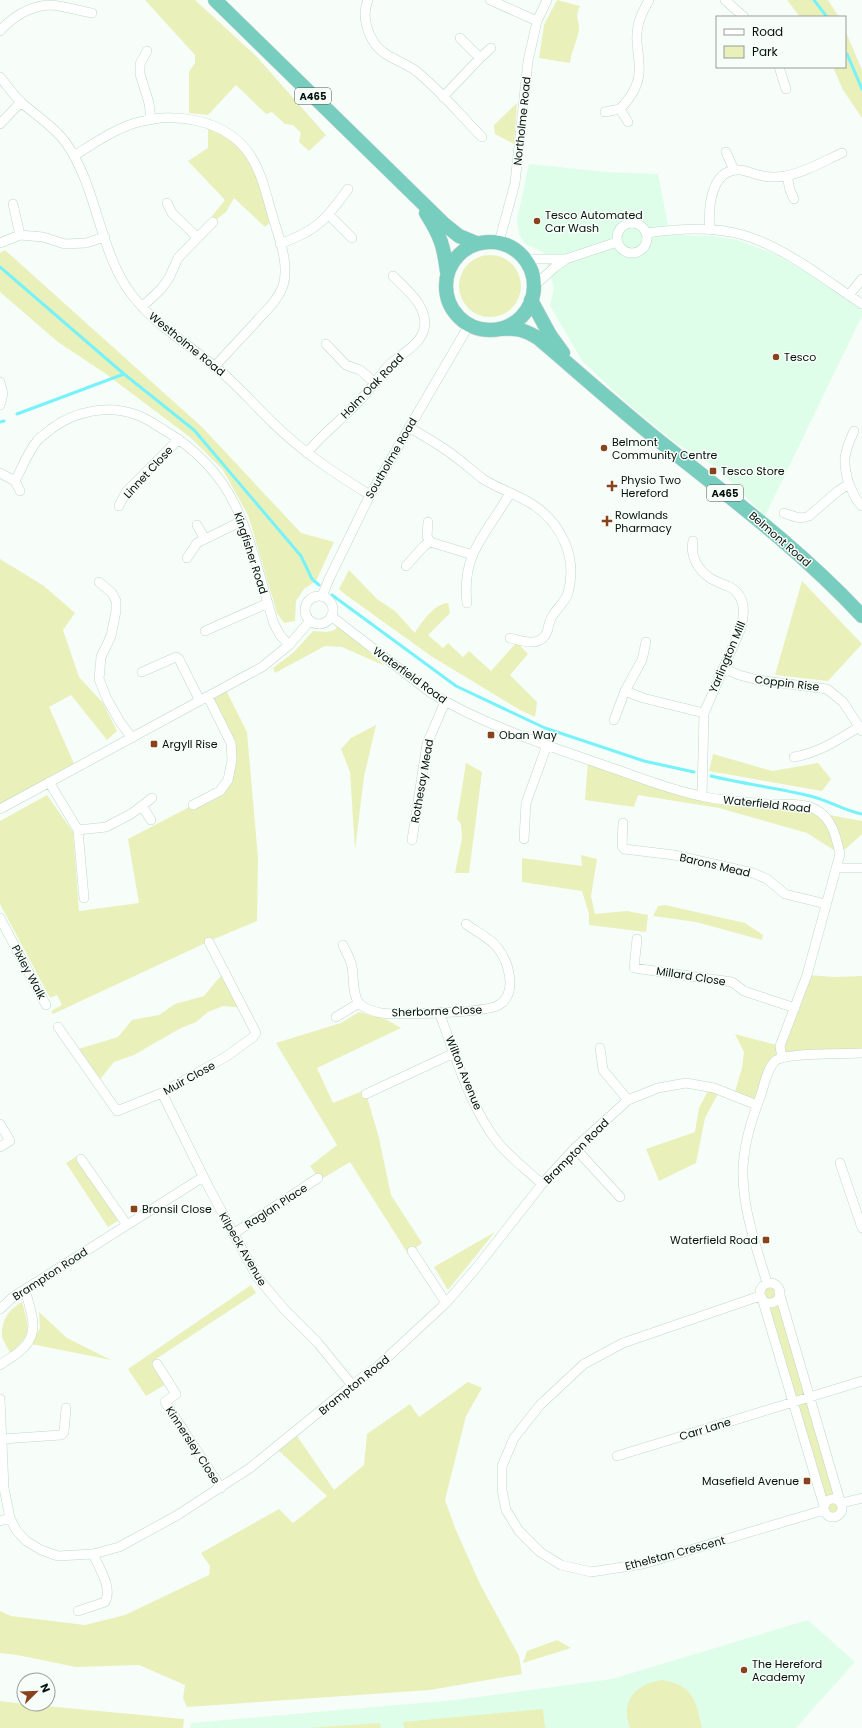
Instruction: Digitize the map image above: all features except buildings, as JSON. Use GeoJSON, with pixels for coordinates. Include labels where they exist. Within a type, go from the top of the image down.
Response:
{"type":"FeatureCollection","features":[{"type":"Feature","properties":{"kind":"highway","name":"A465"},"geometry":{"type":"LineString","coordinates":[[215,0],[411,192],[459,236],[476,243]]}},
{"type":"Feature","properties":{"kind":"highway","name":"A465"},"geometry":{"type":"LineString","coordinates":[[411,192],[437,231],[443,245],[447,272]]}},
{"type":"Feature","properties":{"kind":"highway"},"geometry":{"type":"LineString","coordinates":[[488,241],[499,242],[513,248],[525,259],[532,271],[534,286],[528,308],[515,322],[499,329],[483,330],[469,325],[457,315],[449,302],[445,288],[447,272],[453,261],[461,252],[476,243],[488,241]]}},
{"type":"Feature","properties":{"kind":"highway","name":"Belmont Road"},"geometry":{"type":"LineString","coordinates":[[531,300],[550,335],[583,376]]}},
{"type":"Feature","properties":{"kind":"highway","name":"Belmont Road"},"geometry":{"type":"LineString","coordinates":[[499,329],[516,328],[526,331],[538,338],[658,440],[763,523],[827,580],[862,616]]}},
{"type":"Feature","properties":{"kind":"street"},"geometry":{"type":"LineString","coordinates":[[368,0],[365,7],[367,29],[376,46],[386,54],[416,71],[482,136]]}},
{"type":"Feature","properties":{"kind":"street"},"geometry":{"type":"LineString","coordinates":[[490,0],[537,21]]}},
{"type":"Feature","properties":{"kind":"street","name":"Northolme Road"},"geometry":{"type":"LineString","coordinates":[[499,242],[516,183],[528,61],[537,21],[547,0]]}},
{"type":"Feature","properties":{"kind":"street"},"geometry":{"type":"LineString","coordinates":[[605,112],[620,109],[631,97],[639,80],[636,35],[641,15],[649,0]]}},
{"type":"Feature","properties":{"kind":"street"},"geometry":{"type":"LineString","coordinates":[[725,0],[743,16]]}},
{"type":"Feature","properties":{"kind":"street"},"geometry":{"type":"LineString","coordinates":[[0,31],[19,14],[50,2],[92,14]]}},
{"type":"Feature","properties":{"kind":"street"},"geometry":{"type":"LineString","coordinates":[[460,38],[480,58]]}},
{"type":"Feature","properties":{"kind":"street"},"geometry":{"type":"LineString","coordinates":[[443,97],[491,48]]}},
{"type":"Feature","properties":{"kind":"street"},"geometry":{"type":"LineString","coordinates":[[147,51],[140,64],[140,74],[148,99],[151,120]]}},
{"type":"Feature","properties":{"kind":"street"},"geometry":{"type":"LineString","coordinates":[[783,68],[786,89]]}},
{"type":"Feature","properties":{"kind":"street","name":"Westholme Road"},"geometry":{"type":"LineString","coordinates":[[0,77],[21,102],[52,127],[65,142],[74,156],[91,193],[114,264],[126,285],[142,307],[175,337],[214,366],[273,423],[307,453],[328,469],[370,495]]}},
{"type":"Feature","properties":{"kind":"street"},"geometry":{"type":"LineString","coordinates":[[0,124],[21,102]]}},
{"type":"Feature","properties":{"kind":"street"},"geometry":{"type":"LineString","coordinates":[[620,109],[628,122]]}},
{"type":"Feature","properties":{"kind":"street"},"geometry":{"type":"LineString","coordinates":[[74,156],[97,141],[135,123],[151,120],[188,119],[208,123],[228,132],[239,141],[249,154],[261,177],[280,244],[284,261],[283,285],[273,305],[214,366]]}},
{"type":"Feature","properties":{"kind":"street"},"geometry":{"type":"LineString","coordinates":[[726,152],[734,170]]}},
{"type":"Feature","properties":{"kind":"street"},"geometry":{"type":"LineString","coordinates":[[710,230],[708,213],[712,193],[724,175],[734,170],[742,170],[766,177],[787,176],[842,153]]}},
{"type":"Feature","properties":{"kind":"street"},"geometry":{"type":"LineString","coordinates":[[787,176],[790,190],[794,199]]}},
{"type":"Feature","properties":{"kind":"street"},"geometry":{"type":"LineString","coordinates":[[280,244],[305,234],[316,227],[329,215],[348,189]]}},
{"type":"Feature","properties":{"kind":"street"},"geometry":{"type":"LineString","coordinates":[[167,202],[172,213],[198,237]]}},
{"type":"Feature","properties":{"kind":"street"},"geometry":{"type":"LineString","coordinates":[[13,204],[20,235]]}},
{"type":"Feature","properties":{"kind":"street"},"geometry":{"type":"LineString","coordinates":[[329,215],[352,238]]}},
{"type":"Feature","properties":{"kind":"street"},"geometry":{"type":"LineString","coordinates":[[142,307],[170,278],[178,258],[213,222]]}},
{"type":"Feature","properties":{"kind":"street"},"geometry":{"type":"LineString","coordinates":[[627,223],[636,224],[644,229],[646,233],[646,243],[635,252],[626,252],[622,250],[617,242],[617,233],[627,223]]}},
{"type":"Feature","properties":{"kind":"street"},"geometry":{"type":"LineString","coordinates":[[646,233],[677,230],[727,231],[759,241],[788,256],[862,304]]}},
{"type":"Feature","properties":{"kind":"street"},"geometry":{"type":"LineString","coordinates":[[0,243],[20,235],[43,237],[65,244],[86,243],[105,238]]}},
{"type":"Feature","properties":{"kind":"street"},"geometry":{"type":"LineString","coordinates":[[534,286],[566,259],[617,242]]}},
{"type":"Feature","properties":{"kind":"street"},"geometry":{"type":"LineString","coordinates":[[525,259],[566,259]]}},
{"type":"Feature","properties":{"kind":"street","name":"Holm Oak Road"},"geometry":{"type":"LineString","coordinates":[[307,453],[318,439],[348,413],[388,367],[419,340],[424,329],[423,313],[416,301],[393,276]]}},
{"type":"Feature","properties":{"kind":"street"},"geometry":{"type":"LineString","coordinates":[[849,295],[862,279]]}},
{"type":"Feature","properties":{"kind":"street","name":"Southolme Road"},"geometry":{"type":"LineString","coordinates":[[322,596],[370,495],[469,325]]}},
{"type":"Feature","properties":{"kind":"street"},"geometry":{"type":"LineString","coordinates":[[326,344],[346,365],[360,370],[375,383]]}},
{"type":"Feature","properties":{"kind":"street"},"geometry":{"type":"LineString","coordinates":[[0,382],[3,394],[0,405]]}},
{"type":"Feature","properties":{"kind":"street","name":"Kingfisher Road"},"geometry":{"type":"LineString","coordinates":[[15,480],[37,440],[62,421],[76,414],[112,410],[129,412],[146,419],[179,439],[198,453],[218,476],[234,503],[242,521],[274,624],[280,635],[289,645]]}},
{"type":"Feature","properties":{"kind":"street"},"geometry":{"type":"LineString","coordinates":[[409,427],[439,445],[484,479],[510,492],[544,513],[556,526],[569,552],[571,570],[568,593],[563,604],[553,615],[543,638],[532,643],[510,638]]}},
{"type":"Feature","properties":{"kind":"street"},"geometry":{"type":"LineString","coordinates":[[854,431],[846,449],[844,459],[845,471],[856,499],[862,506]]}},
{"type":"Feature","properties":{"kind":"street","name":"Linnet Close"},"geometry":{"type":"LineString","coordinates":[[119,506],[126,492],[179,439]]}},
{"type":"Feature","properties":{"kind":"street"},"geometry":{"type":"LineString","coordinates":[[0,473],[15,480],[20,491]]}},
{"type":"Feature","properties":{"kind":"street"},"geometry":{"type":"LineString","coordinates":[[784,513],[798,518],[809,516],[838,491],[849,484]]}},
{"type":"Feature","properties":{"kind":"street"},"geometry":{"type":"LineString","coordinates":[[467,604],[467,582],[473,555],[485,531],[510,492]]}},
{"type":"Feature","properties":{"kind":"street"},"geometry":{"type":"LineString","coordinates":[[188,558],[197,543],[242,521]]}},
{"type":"Feature","properties":{"kind":"street"},"geometry":{"type":"LineString","coordinates":[[428,522],[427,536],[430,542],[473,555]]}},
{"type":"Feature","properties":{"kind":"street"},"geometry":{"type":"LineString","coordinates":[[197,525],[205,539]]}},
{"type":"Feature","properties":{"kind":"street","name":"Yarlington Mill"},"geometry":{"type":"LineString","coordinates":[[693,541],[692,552],[697,565],[710,579],[732,588],[738,595],[743,605],[745,614],[741,628],[704,713],[702,796]]}},
{"type":"Feature","properties":{"kind":"street"},"geometry":{"type":"LineString","coordinates":[[406,566],[424,546],[430,542]]}},
{"type":"Feature","properties":{"kind":"street"},"geometry":{"type":"LineString","coordinates":[[99,582],[112,593],[116,601],[116,610],[111,636],[100,656],[99,679],[107,699],[120,722],[132,738]]}},
{"type":"Feature","properties":{"kind":"street"},"geometry":{"type":"LineString","coordinates":[[322,596],[329,600],[331,604],[331,616],[324,623],[317,624],[310,621],[305,613],[306,604],[313,597],[322,596]]}},
{"type":"Feature","properties":{"kind":"street"},"geometry":{"type":"LineString","coordinates":[[205,631],[268,603]]}},
{"type":"Feature","properties":{"kind":"street","name":"Waterfield Road"},"geometry":{"type":"LineString","coordinates":[[331,616],[410,678],[445,702],[504,729],[685,792],[751,803],[813,808],[823,814],[830,823],[836,835],[840,854],[814,949],[795,1008],[780,1046],[782,1058]]}},
{"type":"Feature","properties":{"kind":"street"},"geometry":{"type":"LineString","coordinates":[[0,809],[262,667],[289,645],[310,621]]}},
{"type":"Feature","properties":{"kind":"street"},"geometry":{"type":"LineString","coordinates":[[614,720],[625,691],[642,660],[646,642]]}},
{"type":"Feature","properties":{"kind":"street"},"geometry":{"type":"LineString","coordinates":[[142,672],[176,657],[179,659],[231,743],[232,760],[228,780],[220,791],[193,805]]}},
{"type":"Feature","properties":{"kind":"street","name":"Coppin Rise"},"geometry":{"type":"LineString","coordinates":[[723,668],[739,675],[758,680],[827,689],[843,702],[860,729],[810,754],[794,757]]}},
{"type":"Feature","properties":{"kind":"street"},"geometry":{"type":"LineString","coordinates":[[625,691],[643,698],[704,713]]}},
{"type":"Feature","properties":{"kind":"street","name":"Rothesay Mead"},"geometry":{"type":"LineString","coordinates":[[412,840],[427,744],[445,702]]}},
{"type":"Feature","properties":{"kind":"street"},"geometry":{"type":"LineString","coordinates":[[524,840],[526,803],[547,745]]}},
{"type":"Feature","properties":{"kind":"street"},"geometry":{"type":"LineString","coordinates":[[50,782],[78,830],[84,898]]}},
{"type":"Feature","properties":{"kind":"street"},"geometry":{"type":"LineString","coordinates":[[78,830],[106,827],[131,814],[152,798]]}},
{"type":"Feature","properties":{"kind":"street"},"geometry":{"type":"LineString","coordinates":[[142,806],[151,820]]}},
{"type":"Feature","properties":{"kind":"street","name":"Barons Mead"},"geometry":{"type":"LineString","coordinates":[[624,823],[622,846],[624,849],[674,855],[753,873],[767,879],[785,894],[826,904]]}},
{"type":"Feature","properties":{"kind":"street"},"geometry":{"type":"LineString","coordinates":[[837,868],[862,868]]}},
{"type":"Feature","properties":{"kind":"street","name":"Pixley Walk"},"geometry":{"type":"LineString","coordinates":[[0,918],[46,1005]]}},
{"type":"Feature","properties":{"kind":"street","name":"Sherborne Close"},"geometry":{"type":"LineString","coordinates":[[359,1003],[368,1009],[380,1013],[491,1009],[500,1005],[509,991],[510,982],[504,958],[497,946],[466,924]]}},
{"type":"Feature","properties":{"kind":"street","name":"Millard Close"},"geometry":{"type":"LineString","coordinates":[[637,939],[634,968],[732,982],[744,991],[795,1008]]}},
{"type":"Feature","properties":{"kind":"street","name":"Muir Close"},"geometry":{"type":"LineString","coordinates":[[58,1026],[117,1111],[162,1093],[227,1056],[253,1037],[256,1033],[209,942]]}},
{"type":"Feature","properties":{"kind":"street"},"geometry":{"type":"LineString","coordinates":[[336,1017],[359,1003],[353,985],[352,966],[342,945]]}},
{"type":"Feature","properties":{"kind":"street","name":"Wilton Avenue"},"geometry":{"type":"LineString","coordinates":[[439,1012],[471,1095],[483,1120],[500,1144],[542,1184]]}},
{"type":"Feature","properties":{"kind":"street"},"geometry":{"type":"LineString","coordinates":[[600,1048],[603,1070],[628,1100]]}},
{"type":"Feature","properties":{"kind":"street"},"geometry":{"type":"LineString","coordinates":[[366,1094],[454,1053]]}},
{"type":"Feature","properties":{"kind":"street"},"geometry":{"type":"LineString","coordinates":[[767,1283],[752,1233],[746,1205],[743,1176],[745,1150],[757,1105],[770,1069],[775,1061],[782,1058],[862,1053]]}},
{"type":"Feature","properties":{"kind":"street","name":"Brampton Road"},"geometry":{"type":"LineString","coordinates":[[0,1399],[4,1488],[10,1518],[16,1530],[26,1541],[41,1550],[58,1556],[93,1554],[119,1547],[143,1535],[221,1488],[276,1448],[352,1385],[377,1367],[446,1303],[477,1267],[542,1184],[575,1148],[628,1100],[658,1088],[686,1083],[714,1088],[757,1105]]}},
{"type":"Feature","properties":{"kind":"street","name":"Kilpeck Avenue"},"geometry":{"type":"LineString","coordinates":[[162,1093],[233,1234],[257,1277],[284,1309],[318,1343],[352,1385]]}},
{"type":"Feature","properties":{"kind":"street"},"geometry":{"type":"LineString","coordinates":[[0,1124],[10,1141],[0,1147]]}},
{"type":"Feature","properties":{"kind":"street"},"geometry":{"type":"LineString","coordinates":[[575,1148],[620,1197]]}},
{"type":"Feature","properties":{"kind":"street"},"geometry":{"type":"LineString","coordinates":[[81,1159],[126,1225]]}},
{"type":"Feature","properties":{"kind":"street"},"geometry":{"type":"LineString","coordinates":[[840,1163],[862,1228]]}},
{"type":"Feature","properties":{"kind":"street","name":"Brampton Road"},"geometry":{"type":"LineString","coordinates":[[0,1309],[13,1297],[204,1177]]}},
{"type":"Feature","properties":{"kind":"street","name":"Raglan Place"},"geometry":{"type":"LineString","coordinates":[[233,1234],[318,1178]]}},
{"type":"Feature","properties":{"kind":"street"},"geometry":{"type":"LineString","coordinates":[[412,1251],[446,1303]]}},
{"type":"Feature","properties":{"kind":"street"},"geometry":{"type":"LineString","coordinates":[[767,1283],[776,1285],[779,1292],[841,1502],[843,1510],[835,1517],[827,1515],[824,1508],[761,1297],[761,1289],[767,1283]]}},
{"type":"Feature","properties":{"kind":"street"},"geometry":{"type":"LineString","coordinates":[[0,1365],[25,1346],[34,1332],[32,1316],[25,1290]]}},
{"type":"Feature","properties":{"kind":"street"},"geometry":{"type":"LineString","coordinates":[[761,1297],[766,1302],[773,1302],[777,1299],[779,1292]]}},
{"type":"Feature","properties":{"kind":"street","name":"Ethelstan Crescent"},"geometry":{"type":"LineString","coordinates":[[761,1297],[623,1343],[584,1364],[540,1405],[514,1438],[502,1466],[502,1490],[506,1510],[519,1531],[540,1552],[561,1565],[591,1572],[643,1564],[824,1508]]}},
{"type":"Feature","properties":{"kind":"street","name":"Kinnersley Close"},"geometry":{"type":"LineString","coordinates":[[157,1364],[176,1394],[165,1402],[221,1488]]}},
{"type":"Feature","properties":{"kind":"street","name":"Carr Lane"},"geometry":{"type":"LineString","coordinates":[[617,1456],[862,1381]]}},
{"type":"Feature","properties":{"kind":"street"},"geometry":{"type":"LineString","coordinates":[[2,1439],[61,1435],[64,1432],[66,1408]]}},
{"type":"Feature","properties":{"kind":"street"},"geometry":{"type":"LineString","coordinates":[[824,1508],[827,1500],[831,1498],[841,1502],[862,1498]]}},
{"type":"Feature","properties":{"kind":"street"},"geometry":{"type":"LineString","coordinates":[[0,1521],[10,1518]]}},
{"type":"Feature","properties":{"kind":"street"},"geometry":{"type":"LineString","coordinates":[[78,1611],[105,1602],[108,1597],[108,1590],[93,1554]]}},
{"type":"Feature","properties":{"kind":"shaded area"},"geometry":{"type":"Polygon","coordinates":[[[529,164],[607,172],[658,174],[670,235],[713,236],[737,240],[775,254],[807,272],[862,310],[862,316],[765,516],[716,467],[674,442],[627,403],[583,362],[550,306],[554,288],[543,252],[525,244],[519,234],[517,220],[529,164]]]}},
{"type":"Feature","properties":{"kind":"shaded area","name":"The Hereford Academy"},"geometry":{"type":"Polygon","coordinates":[[[808,1620],[855,1662],[796,1728],[190,1728],[191,1723],[455,1700],[612,1679],[808,1620]]]}},
{"type":"Feature","properties":{"kind":"green space"},"geometry":{"type":"Polygon","coordinates":[[[145,0],[195,0],[256,56],[326,135],[309,151],[299,142],[301,133],[293,125],[285,124],[272,112],[266,114],[236,85],[208,115],[189,113],[189,72],[195,63],[195,55],[145,0]]]}},
{"type":"Feature","properties":{"kind":"green space"},"geometry":{"type":"Polygon","coordinates":[[[557,0],[580,6],[577,16],[579,28],[570,63],[539,58],[544,25],[557,0]]]}},
{"type":"Feature","properties":{"kind":"green space"},"geometry":{"type":"Polygon","coordinates":[[[787,0],[828,0],[838,16],[799,16],[787,0]]]}},
{"type":"Feature","properties":{"kind":"green space"},"geometry":{"type":"Polygon","coordinates":[[[846,32],[862,70],[862,118],[843,90],[833,68],[846,68],[846,32]]]}},
{"type":"Feature","properties":{"kind":"green space"},"geometry":{"type":"Polygon","coordinates":[[[517,103],[514,144],[495,134],[494,125],[517,103]]]}},
{"type":"Feature","properties":{"kind":"green space"},"geometry":{"type":"Polygon","coordinates":[[[208,123],[249,154],[273,220],[265,227],[234,198],[226,212],[213,222],[212,216],[225,200],[188,161],[208,148],[208,123]]]}},
{"type":"Feature","properties":{"kind":"green space"},"geometry":{"type":"Polygon","coordinates":[[[5,250],[203,428],[301,533],[334,542],[316,581],[304,589],[296,601],[295,621],[284,623],[277,613],[248,515],[223,470],[191,438],[106,374],[58,342],[0,292],[0,253],[5,250]]]}},
{"type":"Feature","properties":{"kind":"green space"},"geometry":{"type":"Polygon","coordinates":[[[490,255],[502,257],[512,264],[519,274],[521,286],[519,298],[512,308],[502,315],[490,317],[478,315],[468,308],[461,298],[459,286],[461,274],[468,264],[478,257],[490,255]]]}},
{"type":"Feature","properties":{"kind":"green space"},"geometry":{"type":"Polygon","coordinates":[[[0,559],[44,586],[75,613],[63,630],[79,677],[103,703],[117,731],[107,740],[71,695],[49,707],[75,766],[0,809],[0,559]]]}},
{"type":"Feature","properties":{"kind":"green space"},"geometry":{"type":"Polygon","coordinates":[[[349,570],[377,599],[395,611],[415,633],[433,610],[438,606],[448,603],[450,613],[428,635],[443,648],[448,643],[463,657],[469,651],[491,671],[517,642],[528,654],[510,675],[537,702],[535,717],[520,710],[431,656],[346,595],[339,589],[349,570]]]}},
{"type":"Feature","properties":{"kind":"green space"},"geometry":{"type":"Polygon","coordinates":[[[802,581],[862,644],[828,681],[775,675],[802,581]]]}},
{"type":"Feature","properties":{"kind":"green space"},"geometry":{"type":"Polygon","coordinates":[[[338,625],[385,666],[342,647],[325,646],[275,673],[273,668],[294,652],[313,631],[327,632],[335,630],[338,625]]]}},
{"type":"Feature","properties":{"kind":"green space"},"geometry":{"type":"Polygon","coordinates":[[[225,688],[247,732],[258,858],[257,921],[214,939],[53,1014],[51,1011],[62,1005],[57,995],[50,998],[0,904],[0,821],[47,795],[73,832],[79,911],[139,903],[128,839],[220,791],[228,780],[231,743],[208,697],[225,688]]]}},
{"type":"Feature","properties":{"kind":"green space"},"geometry":{"type":"Polygon","coordinates":[[[376,725],[364,777],[355,850],[350,772],[341,749],[351,738],[376,725]]]}},
{"type":"Feature","properties":{"kind":"green space"},"geometry":{"type":"Polygon","coordinates":[[[713,754],[772,771],[818,763],[831,779],[822,791],[709,771],[713,754]]]}},
{"type":"Feature","properties":{"kind":"green space"},"geometry":{"type":"Polygon","coordinates":[[[588,760],[685,792],[813,808],[823,814],[862,821],[862,834],[840,854],[807,833],[719,808],[638,795],[634,807],[585,800],[588,760]]]}},
{"type":"Feature","properties":{"kind":"green space"},"geometry":{"type":"Polygon","coordinates":[[[466,763],[482,772],[469,873],[455,873],[462,838],[461,824],[457,819],[466,763]]]}},
{"type":"Feature","properties":{"kind":"green space"},"geometry":{"type":"Polygon","coordinates":[[[581,855],[597,859],[591,896],[595,914],[627,911],[648,915],[646,932],[589,925],[589,914],[582,891],[522,882],[522,858],[582,866],[581,855]]]}},
{"type":"Feature","properties":{"kind":"green space"},"geometry":{"type":"Polygon","coordinates":[[[665,905],[745,923],[763,935],[762,940],[696,922],[653,916],[658,906],[665,905]]]}},
{"type":"Feature","properties":{"kind":"green space"},"geometry":{"type":"Polygon","coordinates":[[[224,972],[243,1008],[223,1006],[208,1012],[196,1022],[179,1029],[134,1055],[114,1062],[97,1083],[75,1050],[118,1037],[132,1020],[159,1015],[175,1004],[204,996],[224,972]]]}},
{"type":"Feature","properties":{"kind":"green space"},"geometry":{"type":"Polygon","coordinates":[[[807,975],[834,977],[862,976],[862,1053],[775,1061],[757,1105],[734,1095],[742,1068],[744,1052],[735,1034],[780,1046],[807,975]]]}},
{"type":"Feature","properties":{"kind":"green space"},"geometry":{"type":"Polygon","coordinates":[[[359,1012],[387,1020],[401,1028],[317,1068],[333,1103],[365,1090],[379,1138],[391,1195],[422,1243],[408,1254],[350,1162],[320,1180],[310,1166],[337,1145],[276,1043],[341,1023],[359,1012]]]}},
{"type":"Feature","properties":{"kind":"green space"},"geometry":{"type":"Polygon","coordinates":[[[710,1087],[720,1090],[705,1118],[696,1163],[659,1181],[646,1149],[695,1132],[699,1108],[710,1087]]]}},
{"type":"Feature","properties":{"kind":"green space"},"geometry":{"type":"Polygon","coordinates":[[[77,1156],[119,1220],[108,1227],[66,1163],[77,1156]]]}},
{"type":"Feature","properties":{"kind":"green space"},"geometry":{"type":"Polygon","coordinates":[[[495,1232],[448,1290],[434,1267],[495,1232]]]}},
{"type":"Feature","properties":{"kind":"green space"},"geometry":{"type":"Polygon","coordinates":[[[766,1284],[773,1284],[779,1290],[842,1503],[841,1513],[832,1517],[825,1512],[760,1296],[763,1286],[766,1284]]]}},
{"type":"Feature","properties":{"kind":"green space"},"geometry":{"type":"Polygon","coordinates":[[[251,1285],[256,1293],[153,1361],[166,1384],[146,1396],[128,1369],[251,1285]]]}},
{"type":"Feature","properties":{"kind":"green space"},"geometry":{"type":"Polygon","coordinates":[[[22,1302],[27,1325],[26,1336],[23,1341],[10,1353],[2,1336],[4,1320],[13,1308],[22,1302]]]}},
{"type":"Feature","properties":{"kind":"green space"},"geometry":{"type":"Polygon","coordinates":[[[39,1312],[67,1338],[111,1360],[31,1344],[40,1328],[39,1312]]]}},
{"type":"Feature","properties":{"kind":"green space"},"geometry":{"type":"Polygon","coordinates":[[[468,1382],[482,1388],[466,1416],[445,1500],[455,1528],[480,1584],[519,1656],[522,1674],[430,1690],[187,1707],[183,1698],[185,1685],[139,1665],[76,1667],[0,1653],[0,1611],[11,1616],[85,1625],[125,1615],[209,1575],[210,1566],[201,1553],[279,1509],[293,1523],[327,1496],[276,1448],[295,1433],[334,1490],[364,1465],[367,1434],[410,1404],[419,1417],[468,1382]]]}},
{"type":"Feature","properties":{"kind":"green space"},"geometry":{"type":"Polygon","coordinates":[[[557,1640],[571,1648],[523,1663],[527,1651],[557,1640]]]}},
{"type":"Feature","properties":{"kind":"green space"},"geometry":{"type":"Polygon","coordinates":[[[663,1680],[681,1686],[692,1696],[698,1710],[702,1728],[630,1728],[627,1718],[627,1711],[628,1702],[631,1697],[645,1685],[663,1680]]]}},
{"type":"Feature","properties":{"kind":"green space"},"geometry":{"type":"Polygon","coordinates":[[[0,1701],[16,1703],[16,1712],[56,1712],[56,1707],[184,1719],[183,1728],[0,1728],[0,1701]]]}},
{"type":"Feature","properties":{"kind":"green space"},"geometry":{"type":"Polygon","coordinates":[[[543,1709],[545,1728],[404,1728],[403,1722],[543,1709]]]}},
{"type":"Feature","properties":{"kind":"green space"},"geometry":{"type":"Polygon","coordinates":[[[380,1723],[381,1728],[308,1728],[380,1723]]]}},
{"type":"Feature","properties":{"kind":"waterway"},"geometry":{"type":"LineString","coordinates":[[814,0],[826,16]]}},
{"type":"Feature","properties":{"kind":"waterway"},"geometry":{"type":"LineString","coordinates":[[847,54],[862,89]]}},
{"type":"Feature","properties":{"kind":"waterway"},"geometry":{"type":"LineString","coordinates":[[0,267],[124,374],[194,430],[301,556],[312,579],[319,585]]}},
{"type":"Feature","properties":{"kind":"waterway"},"geometry":{"type":"LineString","coordinates":[[17,414],[124,374]]}},
{"type":"Feature","properties":{"kind":"waterway"},"geometry":{"type":"LineString","coordinates":[[0,422],[4,421]]}},
{"type":"Feature","properties":{"kind":"waterway"},"geometry":{"type":"LineString","coordinates":[[332,595],[456,686],[545,728],[644,761],[694,772]]}},
{"type":"Feature","properties":{"kind":"waterway"},"geometry":{"type":"LineString","coordinates":[[711,776],[810,796],[862,814]]}},
{"type":"Feature","properties":{"kind":"place","name":"Tesco Automated Car Wash"},"geometry":{"type":"Point","coordinates":[537,221]}},
{"type":"Feature","properties":{"kind":"place","name":"Tesco"},"geometry":{"type":"Point","coordinates":[776,357]}},
{"type":"Feature","properties":{"kind":"place","name":"Belmont Community Centre"},"geometry":{"type":"Point","coordinates":[604,448]}},
{"type":"Feature","properties":{"kind":"place","name":"Tesco Store"},"geometry":{"type":"Point","coordinates":[713,471]}},
{"type":"Feature","properties":{"kind":"place","name":"Physio Two Hereford"},"geometry":{"type":"Point","coordinates":[612,486]}},
{"type":"Feature","properties":{"kind":"place","name":"Rowlands Pharmacy"},"geometry":{"type":"Point","coordinates":[607,521]}},
{"type":"Feature","properties":{"kind":"place","name":"Oban Way"},"geometry":{"type":"Point","coordinates":[491,735]}},
{"type":"Feature","properties":{"kind":"place","name":"Argyll Rise"},"geometry":{"type":"Point","coordinates":[154,744]}},
{"type":"Feature","properties":{"kind":"place","name":"Bronsil Close"},"geometry":{"type":"Point","coordinates":[134,1209]}},
{"type":"Feature","properties":{"kind":"place","name":"Waterfield Road"},"geometry":{"type":"Point","coordinates":[766,1240]}},
{"type":"Feature","properties":{"kind":"place","name":"Masefield Avenue"},"geometry":{"type":"Point","coordinates":[807,1481]}},
{"type":"Feature","properties":{"kind":"place","name":"The Hereford Academy"},"geometry":{"type":"Point","coordinates":[744,1670]}}]}
